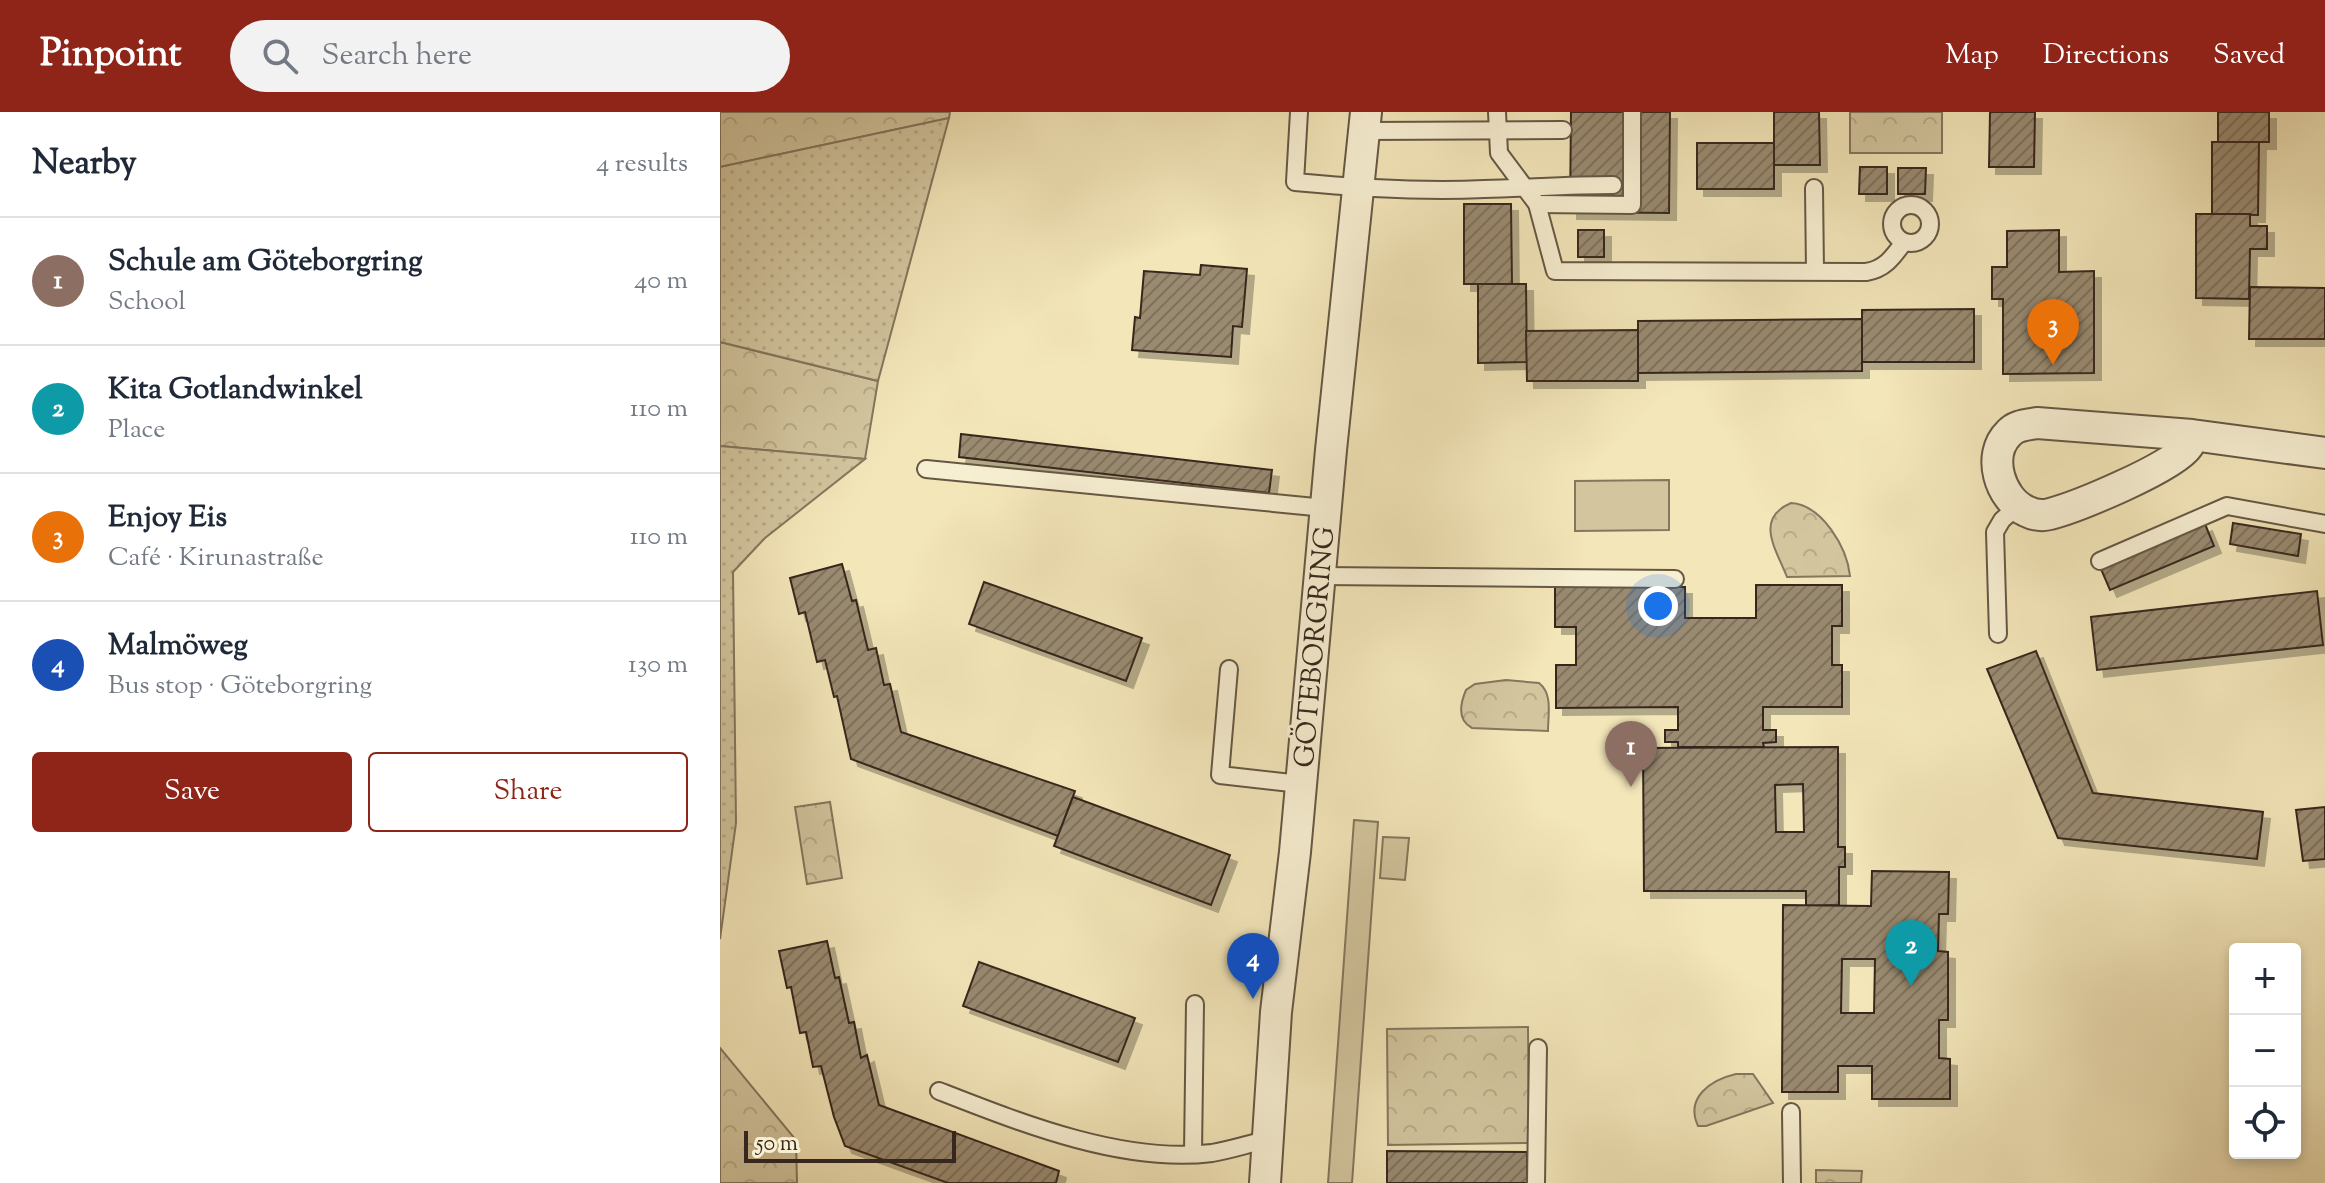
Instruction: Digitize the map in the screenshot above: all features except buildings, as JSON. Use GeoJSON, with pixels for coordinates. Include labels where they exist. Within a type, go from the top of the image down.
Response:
{"type":"FeatureCollection","features":[{"type":"Feature","properties":{"kind":"street","name":"GÖTEBORGRING"},"geometry":{"type":"LineString","coordinates":[[1265,1183],[1266,1140],[1325,508],[1365,122]]}},
{"type":"Feature","properties":{"kind":"street"},"geometry":{"type":"LineString","coordinates":[[2192,435],[2189,445],[2156,469],[2049,514],[2039,515],[2018,506],[2008,497],[2001,483],[1998,467],[2006,435],[2022,425],[2037,423],[2192,435],[2325,453]]}},
{"type":"Feature","properties":{"kind":"lane"},"geometry":{"type":"LineString","coordinates":[[1299,112],[1295,182],[1360,189],[1613,185]]}},
{"type":"Feature","properties":{"kind":"lane"},"geometry":{"type":"LineString","coordinates":[[1497,112],[1499,153],[1537,204],[1555,271],[1876,270],[1890,261],[1904,242]]}},
{"type":"Feature","properties":{"kind":"lane"},"geometry":{"type":"LineString","coordinates":[[1537,204],[1632,205],[1632,112]]}},
{"type":"Feature","properties":{"kind":"lane"},"geometry":{"type":"LineString","coordinates":[[1365,122],[1496,131],[1563,130]]}},
{"type":"Feature","properties":{"kind":"lane"},"geometry":{"type":"LineString","coordinates":[[1814,188],[1815,271]]}},
{"type":"Feature","properties":{"kind":"lane"},"geometry":{"type":"LineString","coordinates":[[926,469],[1325,508]]}},
{"type":"Feature","properties":{"kind":"lane"},"geometry":{"type":"LineString","coordinates":[[1998,634],[1995,532],[2002,520],[2018,506]]}},
{"type":"Feature","properties":{"kind":"lane"},"geometry":{"type":"LineString","coordinates":[[2100,561],[2227,506],[2325,524]]}},
{"type":"Feature","properties":{"kind":"lane"},"geometry":{"type":"LineString","coordinates":[[1319,576],[1675,579]]}},
{"type":"Feature","properties":{"kind":"lane"},"geometry":{"type":"LineString","coordinates":[[1229,669],[1220,775],[1300,784]]}},
{"type":"Feature","properties":{"kind":"lane"},"geometry":{"type":"LineString","coordinates":[[1193,1153],[1195,1004]]}},
{"type":"Feature","properties":{"kind":"lane"},"geometry":{"type":"LineString","coordinates":[[1536,1183],[1538,1048]]}},
{"type":"Feature","properties":{"kind":"lane"},"geometry":{"type":"LineString","coordinates":[[939,1091],[1038,1129],[1149,1154],[1212,1153],[1266,1140]]}},
{"type":"Feature","properties":{"kind":"lane"},"geometry":{"type":"LineString","coordinates":[[1791,1112],[1792,1183]]}},
{"type":"Feature","properties":{"kind":"green space"},"geometry":{"type":"Polygon","coordinates":[[[720,112],[950,112],[949,118],[720,167],[720,112]]]}},
{"type":"Feature","properties":{"kind":"green space"},"geometry":{"type":"Polygon","coordinates":[[[1850,112],[1942,112],[1942,153],[1850,153],[1850,112]]]}},
{"type":"Feature","properties":{"kind":"green space"},"geometry":{"type":"Polygon","coordinates":[[[949,118],[878,381],[720,342],[720,167],[949,118]]]}},
{"type":"Feature","properties":{"kind":"green space"},"geometry":{"type":"Polygon","coordinates":[[[720,342],[878,381],[865,459],[720,446],[720,342]]]}},
{"type":"Feature","properties":{"kind":"green space"},"geometry":{"type":"Polygon","coordinates":[[[720,446],[865,459],[765,538],[733,572],[736,823],[720,939],[720,446]]]}},
{"type":"Feature","properties":{"kind":"green space"},"geometry":{"type":"Polygon","coordinates":[[[1669,480],[1669,530],[1575,531],[1575,481],[1669,480]]]}},
{"type":"Feature","properties":{"kind":"green space"},"geometry":{"type":"Polygon","coordinates":[[[1791,503],[1813,511],[1831,529],[1844,553],[1850,576],[1787,577],[1774,546],[1771,526],[1773,517],[1791,503]]]}},
{"type":"Feature","properties":{"kind":"green space"},"geometry":{"type":"Polygon","coordinates":[[[1506,680],[1539,683],[1549,705],[1548,731],[1472,728],[1467,725],[1461,706],[1466,690],[1475,684],[1506,680]]]}},
{"type":"Feature","properties":{"kind":"green space"},"geometry":{"type":"Polygon","coordinates":[[[830,802],[842,878],[807,884],[795,807],[830,802]]]}},
{"type":"Feature","properties":{"kind":"green space"},"geometry":{"type":"Polygon","coordinates":[[[1354,820],[1378,822],[1352,1183],[1328,1183],[1354,820]]]}},
{"type":"Feature","properties":{"kind":"green space"},"geometry":{"type":"Polygon","coordinates":[[[1383,837],[1409,838],[1405,880],[1380,878],[1383,837]]]}},
{"type":"Feature","properties":{"kind":"green space"},"geometry":{"type":"Polygon","coordinates":[[[1528,1027],[1529,1143],[1388,1145],[1387,1029],[1528,1027]]]}},
{"type":"Feature","properties":{"kind":"green space"},"geometry":{"type":"Polygon","coordinates":[[[720,1048],[796,1140],[797,1183],[720,1183],[720,1048]]]}},
{"type":"Feature","properties":{"kind":"green space"},"geometry":{"type":"Polygon","coordinates":[[[1736,1074],[1753,1074],[1773,1103],[1698,1126],[1695,1107],[1702,1092],[1717,1081],[1736,1074]]]}},
{"type":"Feature","properties":{"kind":"green space"},"geometry":{"type":"Polygon","coordinates":[[[1816,1170],[1862,1171],[1861,1183],[1816,1183],[1816,1170]]]}},
{"type":"Feature","properties":{"kind":"place","name":"Enjoy Eis"},"geometry":{"type":"Point","coordinates":[2053,365]}},
{"type":"Feature","properties":{"kind":"place","name":"Schule am Göteborgring"},"geometry":{"type":"Point","coordinates":[1631,787]}},
{"type":"Feature","properties":{"kind":"place","name":"Kita Gotlandwinkel"},"geometry":{"type":"Point","coordinates":[1911,986]}},
{"type":"Feature","properties":{"kind":"place","name":"Malmöweg"},"geometry":{"type":"Point","coordinates":[1253,999]}}]}
